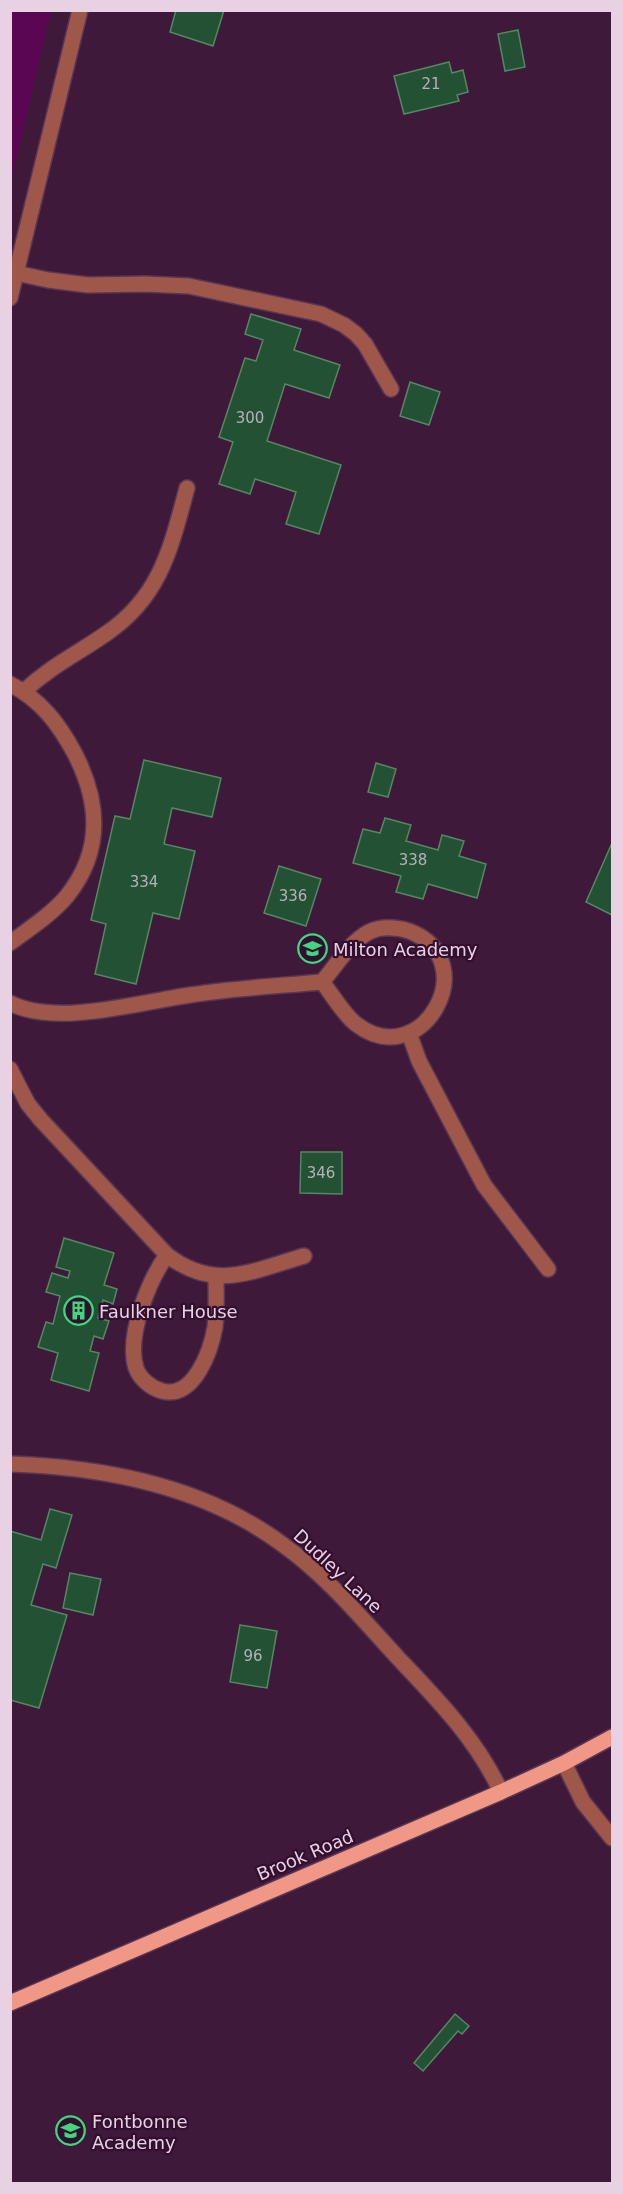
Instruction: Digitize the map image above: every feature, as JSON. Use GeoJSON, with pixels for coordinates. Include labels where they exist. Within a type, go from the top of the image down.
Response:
{"type":"FeatureCollection","features":[{"type":"Feature","properties":{"kind":"main road","name":"Brook Road"},"geometry":{"type":"LineString","coordinates":[[10,2003],[501,1792],[564,1763],[612,1737]]}},
{"type":"Feature","properties":{"kind":"street"},"geometry":{"type":"LineString","coordinates":[[10,298],[80,10]]}},
{"type":"Feature","properties":{"kind":"street"},"geometry":{"type":"LineString","coordinates":[[16,273],[88,285],[189,286],[321,314],[339,322],[356,334],[365,344],[391,389]]}},
{"type":"Feature","properties":{"kind":"street"},"geometry":{"type":"LineString","coordinates":[[10,943],[67,896],[90,853],[95,822],[90,789],[70,745],[49,713],[17,688],[107,633],[121,622],[146,595],[157,580],[170,550],[187,488]]}},
{"type":"Feature","properties":{"kind":"street"},"geometry":{"type":"LineString","coordinates":[[12,1007],[31,1011],[88,1011],[198,994],[322,982],[357,940],[368,933],[387,928],[402,929],[419,936],[433,949],[443,969],[444,987],[434,1013],[423,1025],[409,1033],[387,1036],[365,1030],[349,1017],[322,982]]}},
{"type":"Feature","properties":{"kind":"street"},"geometry":{"type":"LineString","coordinates":[[409,1033],[419,1061],[484,1185],[548,1269]]}},
{"type":"Feature","properties":{"kind":"street"},"geometry":{"type":"LineString","coordinates":[[10,1069],[28,1104],[41,1120],[168,1255],[201,1274],[216,1276],[246,1273],[304,1256]]}},
{"type":"Feature","properties":{"kind":"street"},"geometry":{"type":"LineString","coordinates":[[168,1255],[160,1265],[146,1294],[135,1339],[136,1367],[141,1377],[158,1390],[167,1392],[185,1387],[192,1381],[205,1360],[214,1330],[216,1276]]}},
{"type":"Feature","properties":{"kind":"street","name":"Dudley Lane"},"geometry":{"type":"LineString","coordinates":[[10,1464],[41,1465],[96,1473],[168,1489],[229,1512],[283,1544],[331,1586],[439,1702],[477,1748],[490,1768],[501,1792]]}},
{"type":"Feature","properties":{"kind":"street"},"geometry":{"type":"LineString","coordinates":[[564,1763],[583,1802],[612,1838]]}},
{"type":"Feature","properties":{"kind":"shaded area"},"geometry":{"type":"Polygon","coordinates":[[[10,11],[51,11],[11,181],[10,11]]]}},
{"type":"Feature","properties":{"kind":"building"},"geometry":{"type":"Polygon","coordinates":[[[176,10],[224,10],[213,46],[170,32],[176,10]]]}},
{"type":"Feature","properties":{"kind":"building"},"geometry":{"type":"Polygon","coordinates":[[[518,30],[525,67],[505,71],[498,34],[518,30]]]}},
{"type":"Feature","properties":{"kind":"building"},"geometry":{"type":"Polygon","coordinates":[[[449,62],[452,73],[463,70],[468,92],[457,95],[459,101],[404,114],[394,76],[449,62]]]}},
{"type":"Feature","properties":{"kind":"building"},"geometry":{"type":"Polygon","coordinates":[[[251,314],[301,329],[294,350],[340,365],[329,398],[285,384],[267,441],[341,465],[319,534],[286,524],[296,492],[255,479],[250,494],[219,484],[233,442],[219,437],[245,358],[256,361],[263,340],[245,334],[251,314]]]}},
{"type":"Feature","properties":{"kind":"building"},"geometry":{"type":"Polygon","coordinates":[[[410,382],[440,392],[429,425],[400,416],[410,382]]]}},
{"type":"Feature","properties":{"kind":"building"},"geometry":{"type":"Polygon","coordinates":[[[144,760],[221,778],[212,817],[172,808],[164,844],[195,851],[179,919],[153,913],[136,984],[95,974],[106,924],[91,920],[115,816],[130,819],[144,760]]]}},
{"type":"Feature","properties":{"kind":"building"},"geometry":{"type":"Polygon","coordinates":[[[376,763],[396,769],[388,797],[368,792],[376,763]]]}},
{"type":"Feature","properties":{"kind":"building"},"geometry":{"type":"Polygon","coordinates":[[[385,818],[411,825],[406,841],[438,850],[442,835],[464,841],[459,856],[486,864],[477,898],[428,884],[423,899],[396,892],[401,876],[353,863],[363,829],[380,833],[385,818]]]}},
{"type":"Feature","properties":{"kind":"building"},"geometry":{"type":"Polygon","coordinates":[[[612,843],[612,915],[586,902],[612,843]]]}},
{"type":"Feature","properties":{"kind":"building"},"geometry":{"type":"Polygon","coordinates":[[[279,866],[321,879],[306,926],[264,913],[279,866]]]}},
{"type":"Feature","properties":{"kind":"building"},"geometry":{"type":"Polygon","coordinates":[[[301,1152],[342,1152],[342,1194],[300,1193],[301,1152]]]}},
{"type":"Feature","properties":{"kind":"building","name":"Faulkner House"},"geometry":{"type":"Polygon","coordinates":[[[64,1238],[114,1253],[104,1285],[117,1289],[113,1304],[103,1300],[98,1318],[109,1321],[103,1339],[94,1336],[90,1351],[99,1353],[89,1391],[51,1380],[58,1353],[38,1347],[46,1322],[53,1324],[60,1296],[46,1292],[52,1273],[68,1278],[70,1271],[56,1267],[64,1238]]]}},
{"type":"Feature","properties":{"kind":"building"},"geometry":{"type":"Polygon","coordinates":[[[50,1509],[72,1515],[56,1568],[43,1564],[31,1605],[67,1615],[39,1708],[10,1700],[10,1531],[41,1540],[50,1509]]]}},
{"type":"Feature","properties":{"kind":"building"},"geometry":{"type":"Polygon","coordinates":[[[70,1573],[101,1579],[93,1615],[63,1608],[70,1573]]]}},
{"type":"Feature","properties":{"kind":"building"},"geometry":{"type":"Polygon","coordinates":[[[240,1625],[277,1631],[267,1688],[230,1682],[240,1625]]]}},
{"type":"Feature","properties":{"kind":"building"},"geometry":{"type":"Polygon","coordinates":[[[455,2014],[469,2026],[462,2034],[458,2031],[423,2071],[414,2063],[455,2014]]]}},
{"type":"Feature","properties":{"kind":"place","name":"Milton Academy"},"geometry":{"type":"Point","coordinates":[312,949]}},
{"type":"Feature","properties":{"kind":"place","name":"Faulkner House"},"geometry":{"type":"Point","coordinates":[78,1311]}},
{"type":"Feature","properties":{"kind":"place","name":"Fontbonne Academy"},"geometry":{"type":"Point","coordinates":[71,2131]}}]}
